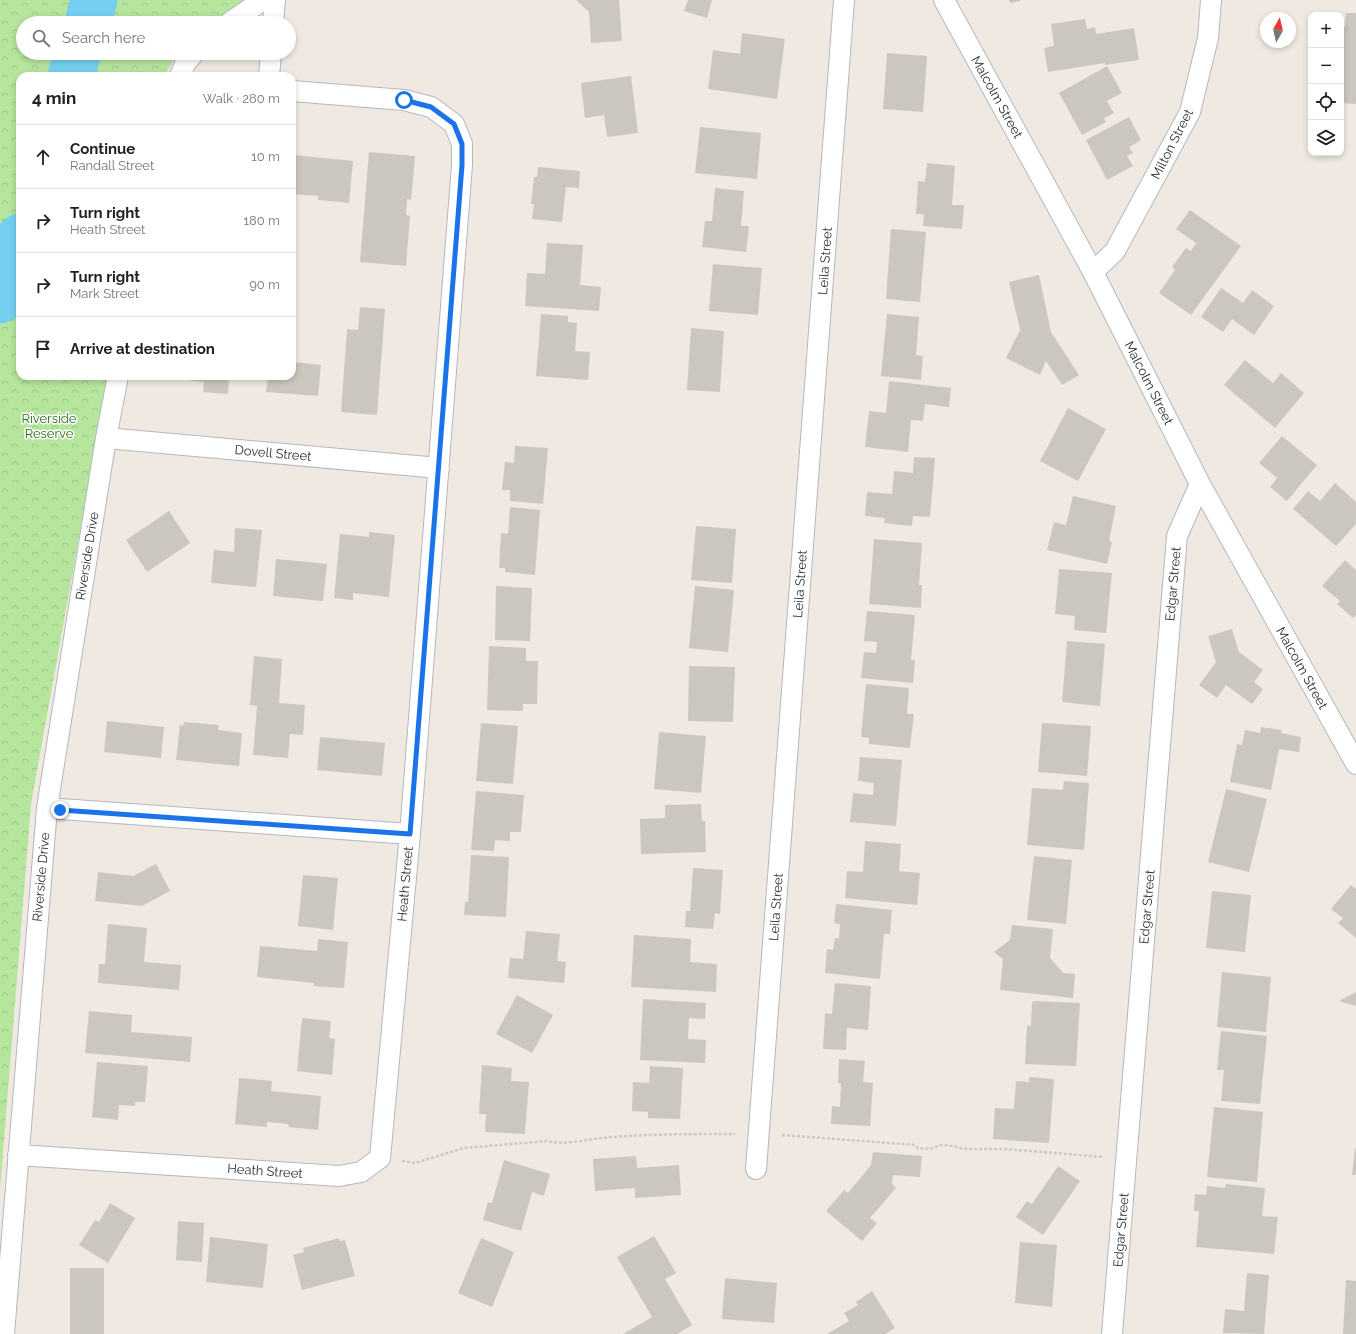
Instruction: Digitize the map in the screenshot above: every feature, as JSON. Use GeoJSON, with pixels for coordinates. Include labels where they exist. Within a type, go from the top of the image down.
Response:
{"type":"FeatureCollection","features":[{"type":"Feature","properties":{"kind":"street"},"geometry":{"type":"LineString","coordinates":[[239,16],[262,0]]}},
{"type":"Feature","properties":{"kind":"street"},"geometry":{"type":"LineString","coordinates":[[274,16],[275,0]]}},
{"type":"Feature","properties":{"kind":"street","name":"Leila Street"},"geometry":{"type":"LineString","coordinates":[[756,1169],[844,0]]}},
{"type":"Feature","properties":{"kind":"street","name":"Malcolm Street"},"geometry":{"type":"LineString","coordinates":[[944,0],[1093,272],[1200,484],[1356,764]]}},
{"type":"Feature","properties":{"kind":"street","name":"Milton Street"},"geometry":{"type":"LineString","coordinates":[[1093,272],[1115,251],[1190,112],[1208,38],[1211,0]]}},
{"type":"Feature","properties":{"kind":"street"},"geometry":{"type":"LineString","coordinates":[[182,72],[188,60]]}},
{"type":"Feature","properties":{"kind":"street"},"geometry":{"type":"LineString","coordinates":[[269,72],[270,60]]}},
{"type":"Feature","properties":{"kind":"street","name":"Heath Street"},"geometry":{"type":"LineString","coordinates":[[18,1155],[339,1176],[361,1172],[380,1158],[410,834],[462,165],[462,144],[454,124],[431,107],[404,100],[296,91]]}},
{"type":"Feature","properties":{"kind":"street","name":"Riverside Drive"},"geometry":{"type":"LineString","coordinates":[[4,1334],[47,808],[106,438],[117,380]]}},
{"type":"Feature","properties":{"kind":"street","name":"Dovell Street"},"geometry":{"type":"LineString","coordinates":[[106,438],[439,468]]}},
{"type":"Feature","properties":{"kind":"street","name":"Edgar Street"},"geometry":{"type":"LineString","coordinates":[[1112,1334],[1177,536],[1200,484]]}},
{"type":"Feature","properties":{"kind":"street"},"geometry":{"type":"LineString","coordinates":[[47,808],[410,834]]}},
{"type":"Feature","properties":{"kind":"green space","name":"Riverside Reserve"},"geometry":{"type":"Polygon","coordinates":[[[0,0],[243,0],[223,16],[16,16],[16,60],[174,60],[166,72],[16,72],[16,380],[107,380],[31,804],[0,1190],[0,0]]]}},
{"type":"Feature","properties":{"kind":"building"},"geometry":{"type":"Polygon","coordinates":[[[576,0],[619,0],[622,41],[591,43],[589,12],[576,0]]]}},
{"type":"Feature","properties":{"kind":"building"},"geometry":{"type":"Polygon","coordinates":[[[688,0],[712,0],[707,18],[684,11],[688,0]]]}},
{"type":"Feature","properties":{"kind":"building"},"geometry":{"type":"Polygon","coordinates":[[[1009,0],[1020,0],[1020,1],[1010,3],[1009,0]]]}},
{"type":"Feature","properties":{"kind":"building"},"geometry":{"type":"Polygon","coordinates":[[[1346,13],[1356,13],[1356,104],[1344,103],[1346,13]]]}},
{"type":"Feature","properties":{"kind":"building"},"geometry":{"type":"Polygon","coordinates":[[[1085,19],[1087,29],[1095,27],[1096,34],[1134,28],[1139,60],[1105,65],[1105,63],[1048,72],[1044,48],[1054,46],[1051,24],[1085,19]]]}},
{"type":"Feature","properties":{"kind":"building"},"geometry":{"type":"Polygon","coordinates":[[[742,33],[785,39],[777,99],[708,89],[713,50],[740,54],[742,33]]]}},
{"type":"Feature","properties":{"kind":"building"},"geometry":{"type":"Polygon","coordinates":[[[887,53],[927,56],[923,112],[883,109],[887,53]]]}},
{"type":"Feature","properties":{"kind":"building"},"geometry":{"type":"Polygon","coordinates":[[[1107,66],[1122,93],[1107,101],[1114,113],[1104,118],[1106,122],[1082,135],[1059,93],[1107,66]]]}},
{"type":"Feature","properties":{"kind":"building"},"geometry":{"type":"Polygon","coordinates":[[[631,76],[638,133],[607,137],[604,115],[585,118],[581,83],[631,76]]]}},
{"type":"Feature","properties":{"kind":"building"},"geometry":{"type":"Polygon","coordinates":[[[1129,117],[1141,140],[1129,147],[1133,153],[1127,156],[1133,166],[1107,180],[1086,140],[1129,117]]]}},
{"type":"Feature","properties":{"kind":"building"},"geometry":{"type":"Polygon","coordinates":[[[700,127],[761,133],[757,179],[695,173],[700,127]]]}},
{"type":"Feature","properties":{"kind":"building"},"geometry":{"type":"Polygon","coordinates":[[[369,152],[415,156],[411,200],[407,199],[406,215],[410,216],[406,266],[360,262],[369,152]]]}},
{"type":"Feature","properties":{"kind":"building"},"geometry":{"type":"Polygon","coordinates":[[[296,155],[353,161],[349,203],[318,200],[318,196],[296,194],[296,155]]]}},
{"type":"Feature","properties":{"kind":"building"},"geometry":{"type":"Polygon","coordinates":[[[927,163],[955,166],[952,205],[964,205],[962,229],[923,226],[924,214],[916,214],[918,181],[925,182],[927,163]]]}},
{"type":"Feature","properties":{"kind":"building"},"geometry":{"type":"Polygon","coordinates":[[[538,167],[580,171],[579,188],[566,187],[562,222],[532,219],[534,204],[531,204],[534,177],[537,177],[538,167]]]}},
{"type":"Feature","properties":{"kind":"building"},"geometry":{"type":"Polygon","coordinates":[[[715,188],[744,191],[741,226],[749,226],[746,252],[702,247],[705,221],[712,221],[715,188]]]}},
{"type":"Feature","properties":{"kind":"building"},"geometry":{"type":"Polygon","coordinates":[[[1190,210],[1241,246],[1191,315],[1159,293],[1175,270],[1172,267],[1186,248],[1191,251],[1196,243],[1176,229],[1190,210]]]}},
{"type":"Feature","properties":{"kind":"building"},"geometry":{"type":"Polygon","coordinates":[[[891,229],[926,232],[920,302],[886,299],[891,229]]]}},
{"type":"Feature","properties":{"kind":"building"},"geometry":{"type":"Polygon","coordinates":[[[547,243],[583,245],[580,285],[601,287],[599,311],[525,306],[527,273],[545,274],[547,243]]]}},
{"type":"Feature","properties":{"kind":"building"},"geometry":{"type":"Polygon","coordinates":[[[713,264],[762,268],[758,315],[709,311],[713,264]]]}},
{"type":"Feature","properties":{"kind":"building"},"geometry":{"type":"Polygon","coordinates":[[[1039,275],[1051,332],[1079,375],[1062,385],[1046,361],[1040,375],[1006,358],[1020,330],[1009,282],[1039,275]]]}},
{"type":"Feature","properties":{"kind":"building"},"geometry":{"type":"Polygon","coordinates":[[[1221,288],[1243,303],[1252,290],[1274,306],[1254,335],[1232,319],[1223,332],[1201,317],[1221,288]]]}},
{"type":"Feature","properties":{"kind":"building"},"geometry":{"type":"Polygon","coordinates":[[[360,307],[385,309],[377,415],[341,412],[347,329],[358,330],[360,307]]]}},
{"type":"Feature","properties":{"kind":"building"},"geometry":{"type":"Polygon","coordinates":[[[541,314],[568,316],[568,322],[577,323],[575,351],[590,352],[588,380],[536,376],[541,314]]]}},
{"type":"Feature","properties":{"kind":"building"},"geometry":{"type":"Polygon","coordinates":[[[887,314],[919,317],[916,355],[923,356],[921,380],[881,376],[887,314]]]}},
{"type":"Feature","properties":{"kind":"building"},"geometry":{"type":"Polygon","coordinates":[[[691,328],[724,331],[720,392],[687,390],[691,328]]]}},
{"type":"Feature","properties":{"kind":"building"},"geometry":{"type":"Polygon","coordinates":[[[1245,360],[1273,383],[1281,373],[1304,393],[1275,428],[1224,385],[1245,360]]]}},
{"type":"Feature","properties":{"kind":"building"},"geometry":{"type":"Polygon","coordinates":[[[296,362],[321,365],[318,396],[266,392],[268,380],[296,380],[296,362]]]}},
{"type":"Feature","properties":{"kind":"building"},"geometry":{"type":"Polygon","coordinates":[[[187,380],[229,380],[228,394],[203,392],[204,382],[187,380]]]}},
{"type":"Feature","properties":{"kind":"building"},"geometry":{"type":"Polygon","coordinates":[[[889,381],[951,388],[949,407],[925,404],[923,421],[911,420],[908,452],[865,447],[869,411],[886,413],[889,381]]]}},
{"type":"Feature","properties":{"kind":"building"},"geometry":{"type":"Polygon","coordinates":[[[1068,408],[1106,429],[1078,481],[1040,461],[1068,408]]]}},
{"type":"Feature","properties":{"kind":"building"},"geometry":{"type":"Polygon","coordinates":[[[1282,436],[1317,465],[1287,501],[1270,487],[1277,478],[1259,463],[1282,436]]]}},
{"type":"Feature","properties":{"kind":"building"},"geometry":{"type":"Polygon","coordinates":[[[515,446],[548,448],[543,504],[510,501],[510,490],[502,490],[505,462],[514,463],[515,446]]]}},
{"type":"Feature","properties":{"kind":"building"},"geometry":{"type":"Polygon","coordinates":[[[914,457],[935,458],[930,517],[913,516],[912,526],[884,523],[885,518],[865,516],[867,492],[892,494],[894,471],[913,473],[914,457]]]}},
{"type":"Feature","properties":{"kind":"building"},"geometry":{"type":"Polygon","coordinates":[[[1335,483],[1356,502],[1356,524],[1336,546],[1293,509],[1308,491],[1320,501],[1335,483]]]}},
{"type":"Feature","properties":{"kind":"building"},"geometry":{"type":"Polygon","coordinates":[[[1073,496],[1116,506],[1109,541],[1112,542],[1107,564],[1047,550],[1054,522],[1066,525],[1073,496]]]}},
{"type":"Feature","properties":{"kind":"building"},"geometry":{"type":"Polygon","coordinates":[[[510,507],[540,510],[535,575],[505,572],[505,568],[499,568],[501,533],[508,534],[510,507]]]}},
{"type":"Feature","properties":{"kind":"building"},"geometry":{"type":"Polygon","coordinates":[[[169,511],[190,543],[147,572],[126,540],[169,511]]]}},
{"type":"Feature","properties":{"kind":"building"},"geometry":{"type":"Polygon","coordinates":[[[696,526],[736,529],[732,583],[691,580],[696,526]]]}},
{"type":"Feature","properties":{"kind":"building"},"geometry":{"type":"Polygon","coordinates":[[[235,528],[262,530],[256,587],[211,583],[214,550],[234,552],[235,528]]]}},
{"type":"Feature","properties":{"kind":"building"},"geometry":{"type":"Polygon","coordinates":[[[369,532],[395,535],[389,597],[353,593],[353,600],[334,598],[340,534],[369,537],[369,532]]]}},
{"type":"Feature","properties":{"kind":"building"},"geometry":{"type":"Polygon","coordinates":[[[874,539],[922,543],[919,585],[922,585],[921,608],[869,604],[874,539]]]}},
{"type":"Feature","properties":{"kind":"building"},"geometry":{"type":"Polygon","coordinates":[[[276,559],[327,564],[323,601],[273,596],[276,559]]]}},
{"type":"Feature","properties":{"kind":"building"},"geometry":{"type":"Polygon","coordinates":[[[1345,560],[1356,570],[1356,615],[1353,618],[1337,604],[1340,601],[1322,586],[1345,560]]]}},
{"type":"Feature","properties":{"kind":"building"},"geometry":{"type":"Polygon","coordinates":[[[1059,569],[1112,573],[1106,633],[1074,630],[1075,616],[1055,614],[1059,569]]]}},
{"type":"Feature","properties":{"kind":"building"},"geometry":{"type":"Polygon","coordinates":[[[496,586],[532,588],[530,641],[495,640],[496,586]]]}},
{"type":"Feature","properties":{"kind":"building"},"geometry":{"type":"Polygon","coordinates":[[[695,586],[734,590],[728,652],[689,648],[695,586]]]}},
{"type":"Feature","properties":{"kind":"building"},"geometry":{"type":"Polygon","coordinates":[[[867,611],[915,615],[911,660],[915,660],[913,683],[861,678],[864,652],[876,653],[877,642],[864,641],[867,611]]]}},
{"type":"Feature","properties":{"kind":"building"},"geometry":{"type":"Polygon","coordinates":[[[1232,629],[1239,652],[1263,670],[1254,682],[1263,689],[1252,704],[1226,685],[1217,698],[1199,685],[1216,662],[1208,636],[1232,629]]]}},
{"type":"Feature","properties":{"kind":"building"},"geometry":{"type":"Polygon","coordinates":[[[1067,641],[1105,644],[1100,706],[1062,702],[1067,641]]]}},
{"type":"Feature","properties":{"kind":"building"},"geometry":{"type":"Polygon","coordinates":[[[489,646],[526,648],[526,661],[538,661],[537,704],[523,704],[523,711],[487,710],[489,646]]]}},
{"type":"Feature","properties":{"kind":"building"},"geometry":{"type":"Polygon","coordinates":[[[254,656],[282,659],[279,703],[305,705],[303,735],[290,734],[288,758],[253,755],[257,706],[250,705],[254,656]]]}},
{"type":"Feature","properties":{"kind":"building"},"geometry":{"type":"Polygon","coordinates":[[[689,666],[735,667],[733,722],[688,721],[689,666]]]}},
{"type":"Feature","properties":{"kind":"building"},"geometry":{"type":"Polygon","coordinates":[[[866,684],[909,688],[907,714],[914,714],[910,748],[869,744],[869,738],[861,737],[866,684]]]}},
{"type":"Feature","properties":{"kind":"building"},"geometry":{"type":"Polygon","coordinates":[[[107,721],[164,727],[161,758],[104,752],[107,721]]]}},
{"type":"Feature","properties":{"kind":"building"},"geometry":{"type":"Polygon","coordinates":[[[184,722],[219,725],[218,730],[242,733],[239,766],[176,760],[180,725],[183,726],[184,722]]]}},
{"type":"Feature","properties":{"kind":"building"},"geometry":{"type":"Polygon","coordinates":[[[481,723],[518,726],[513,784],[476,781],[481,723]]]}},
{"type":"Feature","properties":{"kind":"building"},"geometry":{"type":"Polygon","coordinates":[[[1042,723],[1091,726],[1087,776],[1038,772],[1042,723]]]}},
{"type":"Feature","properties":{"kind":"building"},"geometry":{"type":"Polygon","coordinates":[[[1261,727],[1282,730],[1281,733],[1301,737],[1299,752],[1279,749],[1271,790],[1230,782],[1237,744],[1242,745],[1245,730],[1260,733],[1261,727]]]}},
{"type":"Feature","properties":{"kind":"building"},"geometry":{"type":"Polygon","coordinates":[[[659,732],[706,736],[701,793],[654,789],[659,732]]]}},
{"type":"Feature","properties":{"kind":"building"},"geometry":{"type":"Polygon","coordinates":[[[320,737],[385,743],[382,776],[317,770],[320,737]]]}},
{"type":"Feature","properties":{"kind":"building"},"geometry":{"type":"Polygon","coordinates":[[[860,757],[902,760],[896,826],[850,822],[853,793],[873,795],[874,783],[858,781],[860,757]]]}},
{"type":"Feature","properties":{"kind":"building"},"geometry":{"type":"Polygon","coordinates":[[[1064,781],[1089,783],[1084,850],[1027,845],[1032,788],[1063,790],[1064,781]]]}},
{"type":"Feature","properties":{"kind":"building"},"geometry":{"type":"Polygon","coordinates":[[[1226,789],[1267,799],[1249,872],[1208,862],[1226,789]]]}},
{"type":"Feature","properties":{"kind":"building"},"geometry":{"type":"Polygon","coordinates":[[[476,791],[524,795],[521,832],[510,832],[510,841],[495,840],[494,851],[471,850],[476,791]]]}},
{"type":"Feature","properties":{"kind":"building"},"geometry":{"type":"Polygon","coordinates":[[[701,804],[702,821],[705,821],[706,852],[641,854],[640,819],[665,818],[665,805],[701,804]]]}},
{"type":"Feature","properties":{"kind":"building"},"geometry":{"type":"Polygon","coordinates":[[[865,841],[901,844],[899,871],[920,873],[917,905],[845,898],[847,871],[863,872],[865,841]]]}},
{"type":"Feature","properties":{"kind":"building"},"geometry":{"type":"Polygon","coordinates":[[[471,855],[509,857],[506,917],[464,915],[465,902],[468,902],[471,855]]]}},
{"type":"Feature","properties":{"kind":"building"},"geometry":{"type":"Polygon","coordinates":[[[1034,856],[1072,860],[1066,924],[1027,920],[1034,856]]]}},
{"type":"Feature","properties":{"kind":"building"},"geometry":{"type":"Polygon","coordinates":[[[156,864],[170,891],[142,906],[95,901],[98,872],[133,876],[156,864]]]}},
{"type":"Feature","properties":{"kind":"building"},"geometry":{"type":"Polygon","coordinates":[[[693,868],[723,870],[720,914],[715,913],[713,929],[685,927],[686,911],[690,911],[693,868]]]}},
{"type":"Feature","properties":{"kind":"building"},"geometry":{"type":"Polygon","coordinates":[[[303,875],[338,878],[333,930],[298,926],[303,875]]]}},
{"type":"Feature","properties":{"kind":"building"},"geometry":{"type":"Polygon","coordinates":[[[1351,885],[1356,889],[1356,938],[1338,923],[1343,918],[1331,909],[1351,885]]]}},
{"type":"Feature","properties":{"kind":"building"},"geometry":{"type":"Polygon","coordinates":[[[1212,891],[1251,895],[1245,952],[1206,948],[1212,891]]]}},
{"type":"Feature","properties":{"kind":"building"},"geometry":{"type":"Polygon","coordinates":[[[836,904],[892,910],[890,934],[884,934],[880,979],[825,973],[827,949],[833,950],[835,938],[839,939],[840,924],[834,923],[836,904]]]}},
{"type":"Feature","properties":{"kind":"building"},"geometry":{"type":"Polygon","coordinates":[[[108,924],[147,928],[144,962],[181,965],[179,990],[98,983],[99,964],[105,964],[108,924]]]}},
{"type":"Feature","properties":{"kind":"building"},"geometry":{"type":"Polygon","coordinates":[[[1012,925],[1053,929],[1050,958],[1063,973],[1075,974],[1073,998],[1000,990],[1003,959],[994,952],[1010,940],[1012,925]]]}},
{"type":"Feature","properties":{"kind":"building"},"geometry":{"type":"Polygon","coordinates":[[[526,931],[560,934],[557,961],[566,962],[564,983],[508,978],[510,958],[523,959],[526,931]]]}},
{"type":"Feature","properties":{"kind":"building"},"geometry":{"type":"Polygon","coordinates":[[[634,935],[691,939],[690,962],[717,964],[716,992],[631,987],[634,935]]]}},
{"type":"Feature","properties":{"kind":"building"},"geometry":{"type":"Polygon","coordinates":[[[318,939],[348,942],[344,988],[314,986],[314,983],[257,977],[260,946],[317,951],[318,939]]]}},
{"type":"Feature","properties":{"kind":"building"},"geometry":{"type":"Polygon","coordinates":[[[1222,972],[1271,977],[1266,1032],[1217,1027],[1222,972]]]}},
{"type":"Feature","properties":{"kind":"building"},"geometry":{"type":"Polygon","coordinates":[[[835,983],[871,986],[868,1030],[847,1028],[846,1050],[823,1049],[825,1013],[832,1014],[835,983]]]}},
{"type":"Feature","properties":{"kind":"building"},"geometry":{"type":"Polygon","coordinates":[[[1356,992],[1356,1006],[1339,1001],[1356,992]]]}},
{"type":"Feature","properties":{"kind":"building"},"geometry":{"type":"Polygon","coordinates":[[[517,995],[553,1015],[532,1053],[496,1034],[517,995]]]}},
{"type":"Feature","properties":{"kind":"building"},"geometry":{"type":"Polygon","coordinates":[[[643,999],[706,1003],[705,1019],[689,1018],[688,1039],[706,1040],[705,1063],[640,1060],[643,999]]]}},
{"type":"Feature","properties":{"kind":"building"},"geometry":{"type":"Polygon","coordinates":[[[1032,1002],[1080,1003],[1076,1066],[1025,1064],[1027,1025],[1031,1026],[1032,1002]]]}},
{"type":"Feature","properties":{"kind":"building"},"geometry":{"type":"Polygon","coordinates":[[[89,1011],[132,1015],[131,1032],[192,1037],[190,1062],[85,1053],[89,1011]]]}},
{"type":"Feature","properties":{"kind":"building"},"geometry":{"type":"Polygon","coordinates":[[[302,1018],[331,1021],[329,1038],[335,1039],[332,1075],[297,1071],[302,1018]]]}},
{"type":"Feature","properties":{"kind":"building"},"geometry":{"type":"Polygon","coordinates":[[[1221,1031],[1267,1036],[1260,1104],[1221,1101],[1224,1070],[1217,1070],[1221,1031]]]}},
{"type":"Feature","properties":{"kind":"building"},"geometry":{"type":"Polygon","coordinates":[[[839,1059],[865,1061],[863,1082],[873,1083],[870,1126],[831,1124],[832,1106],[840,1107],[841,1083],[838,1083],[839,1059]]]}},
{"type":"Feature","properties":{"kind":"building"},"geometry":{"type":"Polygon","coordinates":[[[97,1062],[148,1066],[145,1102],[135,1102],[135,1106],[119,1105],[118,1120],[92,1117],[97,1062]]]}},
{"type":"Feature","properties":{"kind":"building"},"geometry":{"type":"Polygon","coordinates":[[[482,1065],[512,1068],[511,1081],[529,1082],[525,1134],[485,1132],[486,1114],[479,1114],[482,1065]]]}},
{"type":"Feature","properties":{"kind":"building"},"geometry":{"type":"Polygon","coordinates":[[[650,1066],[683,1068],[680,1119],[648,1118],[648,1112],[632,1111],[633,1082],[649,1083],[650,1066]]]}},
{"type":"Feature","properties":{"kind":"building"},"geometry":{"type":"Polygon","coordinates":[[[1029,1077],[1054,1079],[1049,1143],[993,1139],[995,1108],[1014,1109],[1016,1081],[1029,1082],[1029,1077]]]}},
{"type":"Feature","properties":{"kind":"building"},"geometry":{"type":"Polygon","coordinates":[[[239,1078],[272,1081],[271,1091],[321,1096],[318,1130],[289,1127],[288,1124],[267,1122],[267,1127],[235,1124],[239,1078]]]}},
{"type":"Feature","properties":{"kind":"building"},"geometry":{"type":"Polygon","coordinates":[[[1214,1107],[1263,1112],[1257,1182],[1207,1177],[1214,1107]]]}},
{"type":"Feature","properties":{"kind":"building"},"geometry":{"type":"Polygon","coordinates":[[[1355,1148],[1356,1175],[1352,1175],[1355,1148]]]}},
{"type":"Feature","properties":{"kind":"building"},"geometry":{"type":"Polygon","coordinates":[[[873,1152],[922,1156],[920,1177],[893,1175],[892,1184],[896,1188],[870,1218],[877,1223],[862,1241],[826,1211],[844,1190],[848,1193],[871,1165],[873,1152]]]}},
{"type":"Feature","properties":{"kind":"building"},"geometry":{"type":"Polygon","coordinates":[[[636,1156],[637,1168],[679,1165],[681,1195],[635,1198],[635,1188],[595,1191],[593,1159],[636,1156]]]}},
{"type":"Feature","properties":{"kind":"building"},"geometry":{"type":"Polygon","coordinates":[[[504,1160],[550,1174],[544,1196],[532,1192],[521,1231],[483,1220],[488,1202],[492,1203],[504,1160]]]}},
{"type":"Feature","properties":{"kind":"building"},"geometry":{"type":"Polygon","coordinates":[[[1058,1166],[1080,1181],[1043,1235],[1016,1217],[1027,1201],[1032,1204],[1058,1166]]]}},
{"type":"Feature","properties":{"kind":"building"},"geometry":{"type":"Polygon","coordinates":[[[1226,1184],[1265,1188],[1262,1216],[1278,1217],[1274,1254],[1196,1247],[1199,1211],[1194,1211],[1195,1194],[1206,1195],[1207,1186],[1225,1188],[1226,1184]]]}},
{"type":"Feature","properties":{"kind":"building"},"geometry":{"type":"Polygon","coordinates":[[[110,1203],[135,1218],[108,1263],[79,1245],[95,1220],[99,1222],[110,1203]]]}},
{"type":"Feature","properties":{"kind":"building"},"geometry":{"type":"Polygon","coordinates":[[[178,1221],[204,1223],[202,1262],[176,1260],[178,1221]]]}},
{"type":"Feature","properties":{"kind":"building"},"geometry":{"type":"Polygon","coordinates":[[[654,1236],[676,1273],[665,1279],[692,1325],[677,1334],[623,1334],[652,1317],[617,1257],[654,1236]]]}},
{"type":"Feature","properties":{"kind":"building"},"geometry":{"type":"Polygon","coordinates":[[[210,1237],[268,1244],[263,1288],[206,1282],[210,1237]]]}},
{"type":"Feature","properties":{"kind":"building"},"geometry":{"type":"Polygon","coordinates":[[[339,1238],[340,1241],[345,1240],[355,1276],[302,1290],[293,1255],[304,1252],[303,1248],[339,1238]]]}},
{"type":"Feature","properties":{"kind":"building"},"geometry":{"type":"Polygon","coordinates":[[[481,1238],[514,1252],[492,1307],[458,1293],[481,1238]]]}},
{"type":"Feature","properties":{"kind":"building"},"geometry":{"type":"Polygon","coordinates":[[[1020,1242],[1057,1245],[1052,1307],[1015,1303],[1020,1242]]]}},
{"type":"Feature","properties":{"kind":"building"},"geometry":{"type":"Polygon","coordinates":[[[70,1268],[104,1268],[104,1334],[70,1334],[70,1268]]]}},
{"type":"Feature","properties":{"kind":"building"},"geometry":{"type":"Polygon","coordinates":[[[1247,1273],[1269,1275],[1264,1334],[1223,1333],[1225,1309],[1244,1311],[1247,1273]]]}},
{"type":"Feature","properties":{"kind":"building"},"geometry":{"type":"Polygon","coordinates":[[[725,1278],[777,1283],[774,1323],[722,1319],[725,1278]]]}},
{"type":"Feature","properties":{"kind":"building"},"geometry":{"type":"Polygon","coordinates":[[[1346,1280],[1356,1281],[1356,1334],[1343,1334],[1346,1280]]]}},
{"type":"Feature","properties":{"kind":"building"},"geometry":{"type":"Polygon","coordinates":[[[872,1291],[895,1328],[885,1334],[827,1334],[849,1321],[844,1313],[858,1305],[856,1302],[872,1291]]]}},
{"type":"Feature","properties":{"kind":"waterway"},"geometry":{"type":"LineString","coordinates":[[90,16],[94,0]]}},
{"type":"Feature","properties":{"kind":"waterway"},"geometry":{"type":"LineString","coordinates":[[72,72],[76,60]]}},
{"type":"Feature","properties":{"kind":"waterway"},"geometry":{"type":"LineString","coordinates":[[0,300],[16,250]]}},
{"type":"Feature","properties":{"kind":"route"},"geometry":{"type":"LineString","coordinates":[[60,810],[410,834],[462,165],[462,144],[454,124],[431,107],[404,100]]}}]}
